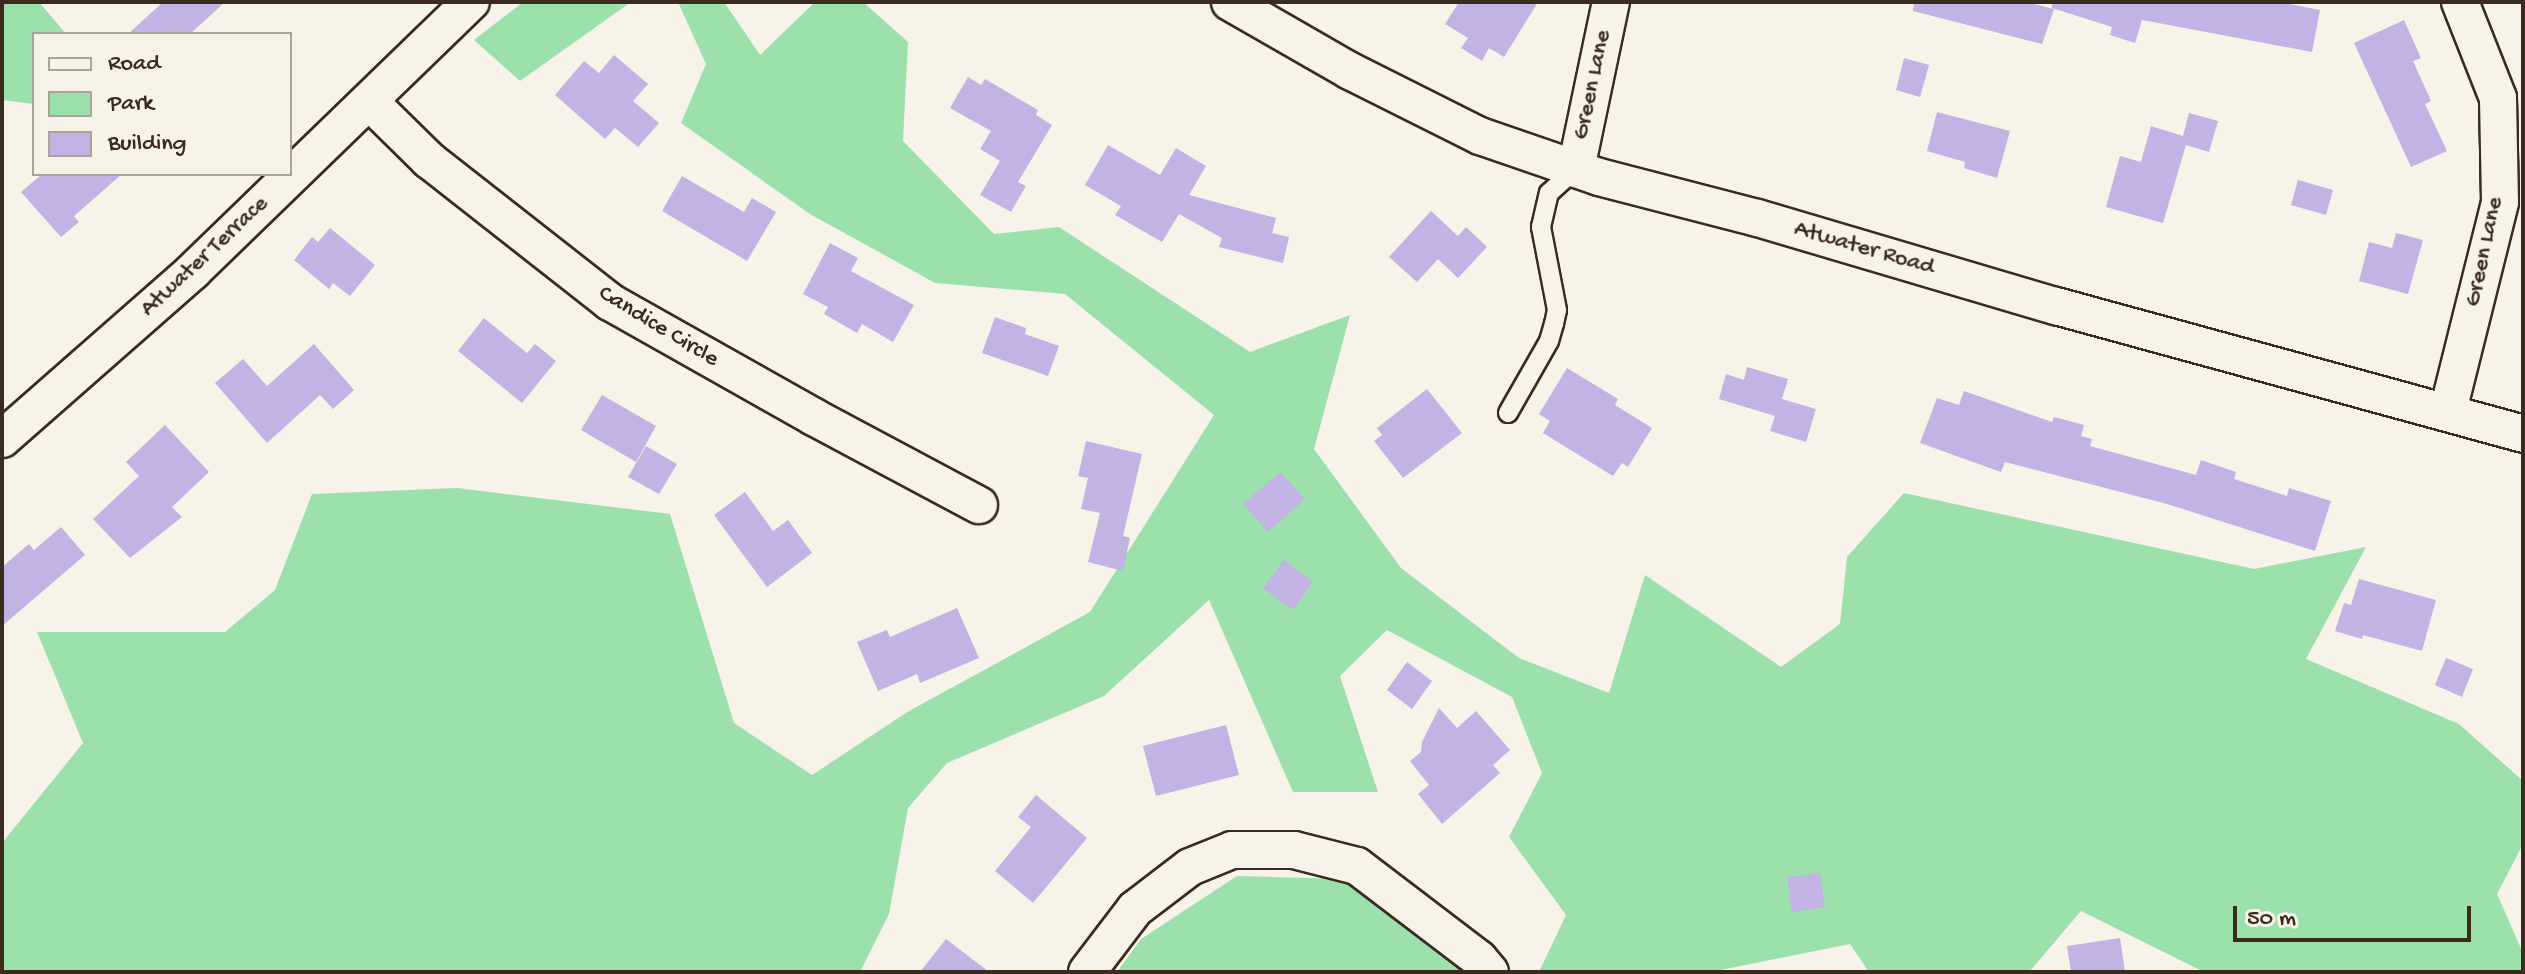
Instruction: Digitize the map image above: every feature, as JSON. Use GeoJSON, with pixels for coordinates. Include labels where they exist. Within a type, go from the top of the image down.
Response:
{"type":"FeatureCollection","features":[{"type":"Feature","properties":{"kind":"street","name":"Atwater Terrace"},"geometry":{"type":"LineString","coordinates":[[2,439],[193,271],[471,2]]}},
{"type":"Feature","properties":{"kind":"street","name":"Atwater Road"},"geometry":{"type":"LineString","coordinates":[[1230,2],[1350,71],[1480,136],[1576,169],[2056,306],[2523,434]]}},
{"type":"Feature","properties":{"kind":"street","name":"Green Lane"},"geometry":{"type":"LineString","coordinates":[[1576,169],[1611,2]]}},
{"type":"Feature","properties":{"kind":"street","name":"Green Lane"},"geometry":{"type":"LineString","coordinates":[[2448,411],[2500,202],[2498,98],[2460,2]]}},
{"type":"Feature","properties":{"kind":"street","name":"Candice Circle"},"geometry":{"type":"LineString","coordinates":[[370,102],[429,160],[610,302],[814,417],[979,505]]}},
{"type":"Feature","properties":{"kind":"street"},"geometry":{"type":"LineString","coordinates":[[1087,972],[1135,909],[1190,867],[1232,850],[1294,850],[1357,866],[1479,959],[1490,972]]}},
{"type":"Feature","properties":{"kind":"lane"},"geometry":{"type":"LineString","coordinates":[[1508,413],[1549,341],[1554,324],[1557,310],[1541,227],[1549,193],[1576,169]]}},
{"type":"Feature","properties":{"kind":"green space"},"geometry":{"type":"Polygon","coordinates":[[[2,2],[39,2],[64,32],[32,32],[32,104],[2,100],[2,2]]]}},
{"type":"Feature","properties":{"kind":"green space"},"geometry":{"type":"Polygon","coordinates":[[[523,2],[631,2],[520,81],[474,40],[523,2]]]}},
{"type":"Feature","properties":{"kind":"green space"},"geometry":{"type":"Polygon","coordinates":[[[678,2],[724,2],[760,55],[815,2],[863,2],[908,42],[903,141],[994,234],[1059,227],[1250,352],[1350,315],[1314,449],[1401,568],[1519,658],[1609,693],[1645,575],[1781,667],[1840,624],[1847,557],[1904,493],[2254,569],[2366,547],[2306,659],[2459,724],[2523,781],[2523,844],[2497,894],[2523,953],[2523,972],[2204,972],[2081,911],[2029,972],[1869,972],[1850,944],[1711,972],[1539,972],[1566,915],[1509,837],[1542,773],[1512,697],[1387,630],[1340,676],[1378,792],[1293,792],[1209,600],[1104,696],[947,763],[908,808],[889,914],[860,972],[2,972],[2,843],[83,743],[37,632],[225,632],[275,590],[312,494],[457,488],[670,514],[734,723],[812,775],[909,711],[1090,612],[1214,415],[1065,294],[935,283],[810,214],[681,123],[706,64],[678,2]]]}},
{"type":"Feature","properties":{"kind":"green space"},"geometry":{"type":"Polygon","coordinates":[[[1237,876],[1350,879],[1464,972],[1117,972],[1141,939],[1237,876]]]}},
{"type":"Feature","properties":{"kind":"building"},"geometry":{"type":"Polygon","coordinates":[[[163,2],[225,2],[192,32],[130,32],[163,2]]]}},
{"type":"Feature","properties":{"kind":"building"},"geometry":{"type":"Polygon","coordinates":[[[1459,2],[1538,2],[1504,57],[1489,48],[1482,61],[1461,48],[1468,38],[1445,24],[1459,2]]]}},
{"type":"Feature","properties":{"kind":"building"},"geometry":{"type":"Polygon","coordinates":[[[1914,2],[2026,2],[2054,9],[2042,44],[1913,11],[1914,2]]]}},
{"type":"Feature","properties":{"kind":"building"},"geometry":{"type":"Polygon","coordinates":[[[2052,2],[2279,2],[2320,10],[2312,52],[2142,20],[2135,43],[2110,35],[2112,27],[2052,8],[2052,2]]]}},
{"type":"Feature","properties":{"kind":"building"},"geometry":{"type":"Polygon","coordinates":[[[2404,20],[2421,58],[2413,61],[2431,101],[2425,104],[2447,151],[2411,167],[2354,43],[2404,20]]]}},
{"type":"Feature","properties":{"kind":"building"},"geometry":{"type":"Polygon","coordinates":[[[614,55],[648,84],[633,101],[659,123],[638,147],[615,128],[605,139],[555,95],[584,61],[599,73],[614,55]]]}},
{"type":"Feature","properties":{"kind":"building"},"geometry":{"type":"Polygon","coordinates":[[[1904,58],[1929,65],[1920,97],[1896,90],[1904,58]]]}},
{"type":"Feature","properties":{"kind":"building"},"geometry":{"type":"Polygon","coordinates":[[[968,77],[981,85],[985,79],[1038,110],[1036,115],[1052,125],[1018,182],[1026,186],[1011,212],[980,195],[1000,161],[980,149],[991,131],[950,108],[968,77]]]}},
{"type":"Feature","properties":{"kind":"building"},"geometry":{"type":"Polygon","coordinates":[[[1937,112],[2010,131],[1997,178],[1964,168],[1965,162],[1927,151],[1937,112]]]}},
{"type":"Feature","properties":{"kind":"building"},"geometry":{"type":"Polygon","coordinates":[[[2189,113],[2218,121],[2209,152],[2186,145],[2163,223],[2106,207],[2120,156],[2141,162],[2151,126],[2183,136],[2189,113]]]}},
{"type":"Feature","properties":{"kind":"building"},"geometry":{"type":"Polygon","coordinates":[[[1108,145],[1160,175],[1176,148],[1206,166],[1189,195],[1276,218],[1272,233],[1289,237],[1283,263],[1219,247],[1222,238],[1179,214],[1162,242],[1115,215],[1121,206],[1085,185],[1108,145]]]}},
{"type":"Feature","properties":{"kind":"building"},"geometry":{"type":"Polygon","coordinates":[[[40,176],[120,176],[74,216],[79,222],[61,237],[21,192],[40,176]]]}},
{"type":"Feature","properties":{"kind":"building"},"geometry":{"type":"Polygon","coordinates":[[[682,176],[744,212],[752,198],[776,212],[747,261],[662,211],[682,176]]]}},
{"type":"Feature","properties":{"kind":"building"},"geometry":{"type":"Polygon","coordinates":[[[2298,180],[2333,190],[2326,215],[2291,205],[2298,180]]]}},
{"type":"Feature","properties":{"kind":"building"},"geometry":{"type":"Polygon","coordinates":[[[1431,211],[1458,236],[1466,227],[1487,247],[1458,278],[1438,259],[1417,282],[1389,257],[1431,211]]]}},
{"type":"Feature","properties":{"kind":"building"},"geometry":{"type":"Polygon","coordinates":[[[330,228],[375,265],[350,296],[333,283],[329,289],[294,260],[312,237],[318,242],[330,228]]]}},
{"type":"Feature","properties":{"kind":"building"},"geometry":{"type":"Polygon","coordinates":[[[2396,233],[2423,240],[2408,294],[2359,281],[2369,242],[2392,248],[2396,233]]]}},
{"type":"Feature","properties":{"kind":"building"},"geometry":{"type":"Polygon","coordinates":[[[830,243],[858,258],[851,271],[914,305],[893,342],[862,324],[857,333],[824,314],[828,307],[803,294],[830,243]]]}},
{"type":"Feature","properties":{"kind":"building"},"geometry":{"type":"Polygon","coordinates":[[[995,317],[1026,328],[1025,334],[1059,346],[1048,376],[982,353],[995,317]]]}},
{"type":"Feature","properties":{"kind":"building"},"geometry":{"type":"Polygon","coordinates":[[[484,318],[527,353],[535,344],[556,361],[522,403],[458,351],[484,318]]]}},
{"type":"Feature","properties":{"kind":"building"},"geometry":{"type":"Polygon","coordinates":[[[314,344],[354,390],[333,409],[320,395],[267,443],[215,383],[243,359],[267,386],[314,344]]]}},
{"type":"Feature","properties":{"kind":"building"},"geometry":{"type":"Polygon","coordinates":[[[1747,367],[1788,379],[1782,399],[1816,409],[1806,442],[1770,431],[1775,416],[1719,399],[1726,374],[1744,380],[1747,367]]]}},
{"type":"Feature","properties":{"kind":"building"},"geometry":{"type":"Polygon","coordinates":[[[1567,368],[1618,399],[1615,405],[1652,428],[1628,467],[1622,463],[1613,476],[1543,433],[1550,421],[1539,414],[1567,368]]]}},
{"type":"Feature","properties":{"kind":"building"},"geometry":{"type":"Polygon","coordinates":[[[1427,389],[1462,433],[1403,478],[1374,441],[1382,435],[1377,428],[1427,389]]]}},
{"type":"Feature","properties":{"kind":"building"},"geometry":{"type":"Polygon","coordinates":[[[1964,391],[2052,422],[2054,417],[2084,425],[2081,436],[2092,439],[2090,446],[2196,475],[2201,460],[2236,472],[2234,479],[2287,496],[2289,488],[2331,501],[2315,551],[2167,504],[2005,462],[2001,472],[1920,443],[1937,398],[1959,405],[1964,391]]]}},
{"type":"Feature","properties":{"kind":"building"},"geometry":{"type":"Polygon","coordinates":[[[602,395],[656,426],[636,462],[581,430],[602,395]]]}},
{"type":"Feature","properties":{"kind":"building"},"geometry":{"type":"Polygon","coordinates":[[[165,425],[209,472],[172,507],[182,517],[130,558],[93,519],[139,476],[126,462],[165,425]]]}},
{"type":"Feature","properties":{"kind":"building"},"geometry":{"type":"Polygon","coordinates":[[[1086,441],[1142,454],[1123,536],[1130,538],[1123,571],[1088,562],[1100,513],[1081,509],[1088,478],[1078,476],[1086,441]]]}},
{"type":"Feature","properties":{"kind":"building"},"geometry":{"type":"Polygon","coordinates":[[[646,446],[677,464],[659,494],[628,477],[646,446]]]}},
{"type":"Feature","properties":{"kind":"building"},"geometry":{"type":"Polygon","coordinates":[[[1280,472],[1305,499],[1268,532],[1243,504],[1280,472]]]}},
{"type":"Feature","properties":{"kind":"building"},"geometry":{"type":"Polygon","coordinates":[[[745,492],[773,531],[788,520],[812,553],[767,587],[714,515],[745,492]]]}},
{"type":"Feature","properties":{"kind":"building"},"geometry":{"type":"Polygon","coordinates":[[[61,527],[85,555],[2,626],[2,567],[29,544],[34,550],[61,527]]]}},
{"type":"Feature","properties":{"kind":"building"},"geometry":{"type":"Polygon","coordinates":[[[1284,560],[1313,582],[1293,610],[1263,588],[1284,560]]]}},
{"type":"Feature","properties":{"kind":"building"},"geometry":{"type":"Polygon","coordinates":[[[2359,579],[2436,600],[2422,651],[2335,631],[2344,603],[2351,605],[2359,579]]]}},
{"type":"Feature","properties":{"kind":"building"},"geometry":{"type":"Polygon","coordinates":[[[957,608],[979,658],[920,683],[917,674],[878,691],[857,642],[887,630],[890,637],[957,608]]]}},
{"type":"Feature","properties":{"kind":"building"},"geometry":{"type":"Polygon","coordinates":[[[2446,658],[2473,669],[2462,697],[2435,685],[2446,658]]]}},
{"type":"Feature","properties":{"kind":"building"},"geometry":{"type":"Polygon","coordinates":[[[1407,662],[1432,681],[1412,709],[1387,690],[1407,662]]]}},
{"type":"Feature","properties":{"kind":"building"},"geometry":{"type":"Polygon","coordinates":[[[1439,708],[1457,728],[1476,711],[1510,750],[1493,765],[1500,773],[1442,824],[1418,794],[1429,785],[1410,761],[1421,752],[1422,742],[1439,708]]]}},
{"type":"Feature","properties":{"kind":"building"},"geometry":{"type":"Polygon","coordinates":[[[1226,725],[1239,775],[1156,796],[1143,746],[1226,725]]]}},
{"type":"Feature","properties":{"kind":"building"},"geometry":{"type":"Polygon","coordinates":[[[1036,795],[1087,838],[1033,903],[995,871],[1031,827],[1018,817],[1036,795]]]}},
{"type":"Feature","properties":{"kind":"building"},"geometry":{"type":"Polygon","coordinates":[[[1820,873],[1825,907],[1792,912],[1787,877],[1820,873]]]}},
{"type":"Feature","properties":{"kind":"building"},"geometry":{"type":"Polygon","coordinates":[[[2120,938],[2125,972],[2071,972],[2067,946],[2120,938]]]}},
{"type":"Feature","properties":{"kind":"building"},"geometry":{"type":"Polygon","coordinates":[[[946,939],[989,972],[920,972],[946,939]]]}}]}
